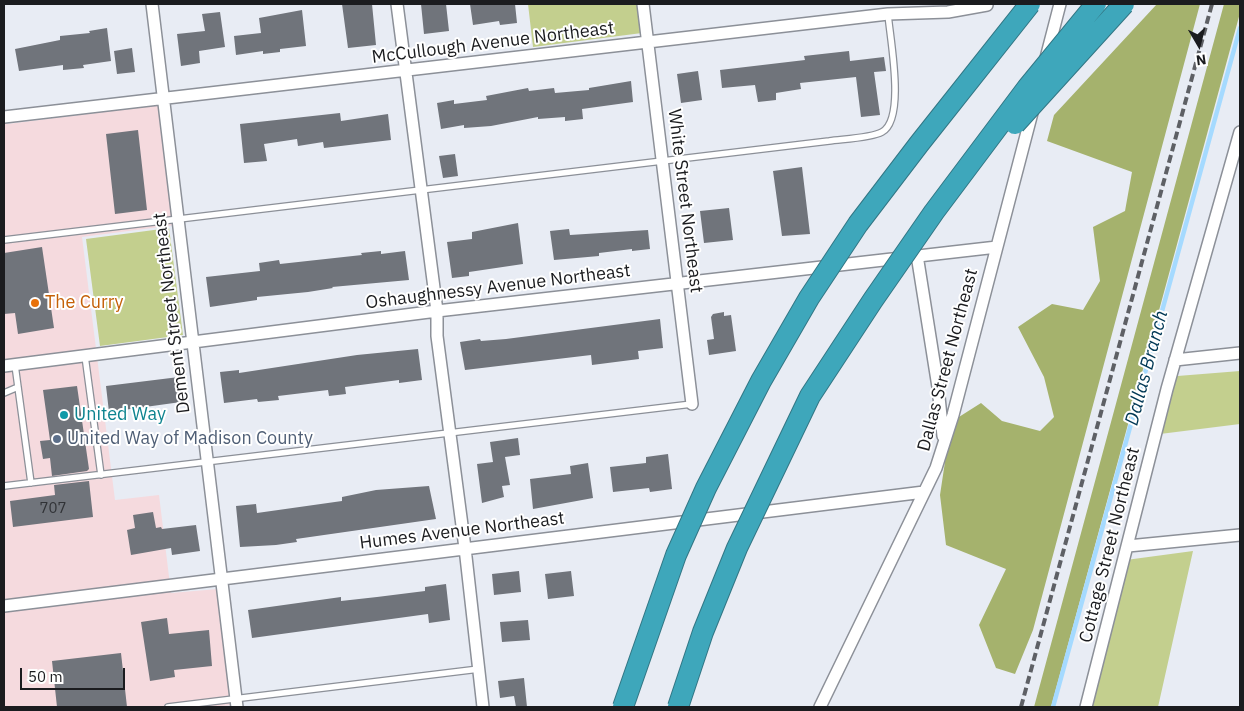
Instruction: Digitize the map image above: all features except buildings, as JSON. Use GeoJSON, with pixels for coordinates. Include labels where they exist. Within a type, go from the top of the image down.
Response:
{"type":"FeatureCollection","features":[{"type":"Feature","properties":{"kind":"highway"},"geometry":{"type":"LineString","coordinates":[[622,707],[676,555],[706,488],[761,381],[809,298],[858,224],[966,82],[1030,4]]}},
{"type":"Feature","properties":{"kind":"highway"},"geometry":{"type":"LineString","coordinates":[[678,707],[703,632],[737,548],[810,396],[934,212],[1027,88],[1096,4]]}},
{"type":"Feature","properties":{"kind":"highway"},"geometry":{"type":"LineString","coordinates":[[934,212],[1124,4]]}},
{"type":"Feature","properties":{"kind":"street","name":"Dement Street Northeast"},"geometry":{"type":"LineString","coordinates":[[152,4],[236,703]]}},
{"type":"Feature","properties":{"kind":"street"},"geometry":{"type":"LineString","coordinates":[[397,4],[437,312],[437,336],[466,548],[483,707]]}},
{"type":"Feature","properties":{"kind":"street","name":"White Street Northeast"},"geometry":{"type":"LineString","coordinates":[[643,4],[692,404]]}},
{"type":"Feature","properties":{"kind":"street","name":"Dallas Street Northeast"},"geometry":{"type":"LineString","coordinates":[[820,707],[936,468],[997,247],[1060,4]]}},
{"type":"Feature","properties":{"kind":"street","name":"McCullough Avenue Northeast"},"geometry":{"type":"LineString","coordinates":[[4,117],[648,42],[887,9],[948,12],[987,5]]}},
{"type":"Feature","properties":{"kind":"street","name":"Cottage Street Northeast"},"geometry":{"type":"LineString","coordinates":[[1086,707],[1175,360],[1236,159],[1240,132]]}},
{"type":"Feature","properties":{"kind":"street","name":"Oshaughnessy Avenue Northeast"},"geometry":{"type":"LineString","coordinates":[[10,366],[437,312],[997,247]]}},
{"type":"Feature","properties":{"kind":"street"},"geometry":{"type":"LineString","coordinates":[[917,255],[938,387],[944,443]]}},
{"type":"Feature","properties":{"kind":"street"},"geometry":{"type":"LineString","coordinates":[[1175,360],[1240,353]]}},
{"type":"Feature","properties":{"kind":"street","name":"Humes Avenue Northeast"},"geometry":{"type":"LineString","coordinates":[[4,606],[924,492]]}},
{"type":"Feature","properties":{"kind":"street"},"geometry":{"type":"LineString","coordinates":[[1128,546],[1240,535]]}},
{"type":"Feature","properties":{"kind":"lane"},"geometry":{"type":"LineString","coordinates":[[4,240],[421,191],[881,133],[891,126],[895,113],[896,93],[887,9]]}},
{"type":"Feature","properties":{"kind":"lane"},"geometry":{"type":"LineString","coordinates":[[85,356],[101,475]]}},
{"type":"Feature","properties":{"kind":"lane"},"geometry":{"type":"LineString","coordinates":[[10,366],[18,387],[32,483]]}},
{"type":"Feature","properties":{"kind":"lane"},"geometry":{"type":"LineString","coordinates":[[4,393],[18,387]]}},
{"type":"Feature","properties":{"kind":"lane"},"geometry":{"type":"LineString","coordinates":[[4,486],[692,404]]}},
{"type":"Feature","properties":{"kind":"lane"},"geometry":{"type":"LineString","coordinates":[[168,707],[236,703],[479,669]]}},
{"type":"Feature","properties":{"kind":"shaded area"},"geometry":{"type":"Polygon","coordinates":[[[4,99],[7,124],[160,105],[175,225],[82,237],[115,500],[159,495],[171,593],[218,589],[233,705],[211,707],[4,707],[4,99]]]}},
{"type":"Feature","properties":{"kind":"green space"},"geometry":{"type":"Polygon","coordinates":[[[528,4],[638,4],[642,33],[533,47],[528,4]]]}},
{"type":"Feature","properties":{"kind":"green space"},"geometry":{"type":"Polygon","coordinates":[[[1157,4],[1200,4],[1033,630],[1015,674],[996,668],[979,625],[1006,569],[946,545],[940,495],[951,422],[981,403],[1002,421],[1040,431],[1054,417],[1044,377],[1018,327],[1052,304],[1083,310],[1100,281],[1093,227],[1125,211],[1132,172],[1047,141],[1054,115],[1157,4]]]}},
{"type":"Feature","properties":{"kind":"green space"},"geometry":{"type":"Polygon","coordinates":[[[1224,4],[1240,4],[1240,13],[1051,707],[1034,707],[1224,4]]]}},
{"type":"Feature","properties":{"kind":"green space"},"geometry":{"type":"Polygon","coordinates":[[[169,228],[183,335],[100,346],[86,239],[169,228]]]}},
{"type":"Feature","properties":{"kind":"green space"},"geometry":{"type":"Polygon","coordinates":[[[1240,371],[1240,424],[1152,435],[1165,377],[1240,371]]]}},
{"type":"Feature","properties":{"kind":"green space"},"geometry":{"type":"Polygon","coordinates":[[[1193,551],[1158,707],[1085,707],[1126,560],[1193,551]]]}},
{"type":"Feature","properties":{"kind":"waterway","name":"Dallas Branch"},"geometry":{"type":"LineString","coordinates":[[1053,707],[1240,28]]}},
{"type":"Feature","properties":{"kind":"railway"},"geometry":{"type":"LineString","coordinates":[[1021,707],[1212,4]]}},
{"type":"Feature","properties":{"kind":"place","name":"The Curry"},"geometry":{"type":"Point","coordinates":[35,303]}},
{"type":"Feature","properties":{"kind":"place","name":"United Way"},"geometry":{"type":"Point","coordinates":[64,415]}},
{"type":"Feature","properties":{"kind":"place","name":"United Way of Madison County"},"geometry":{"type":"Point","coordinates":[57,439]}}]}
